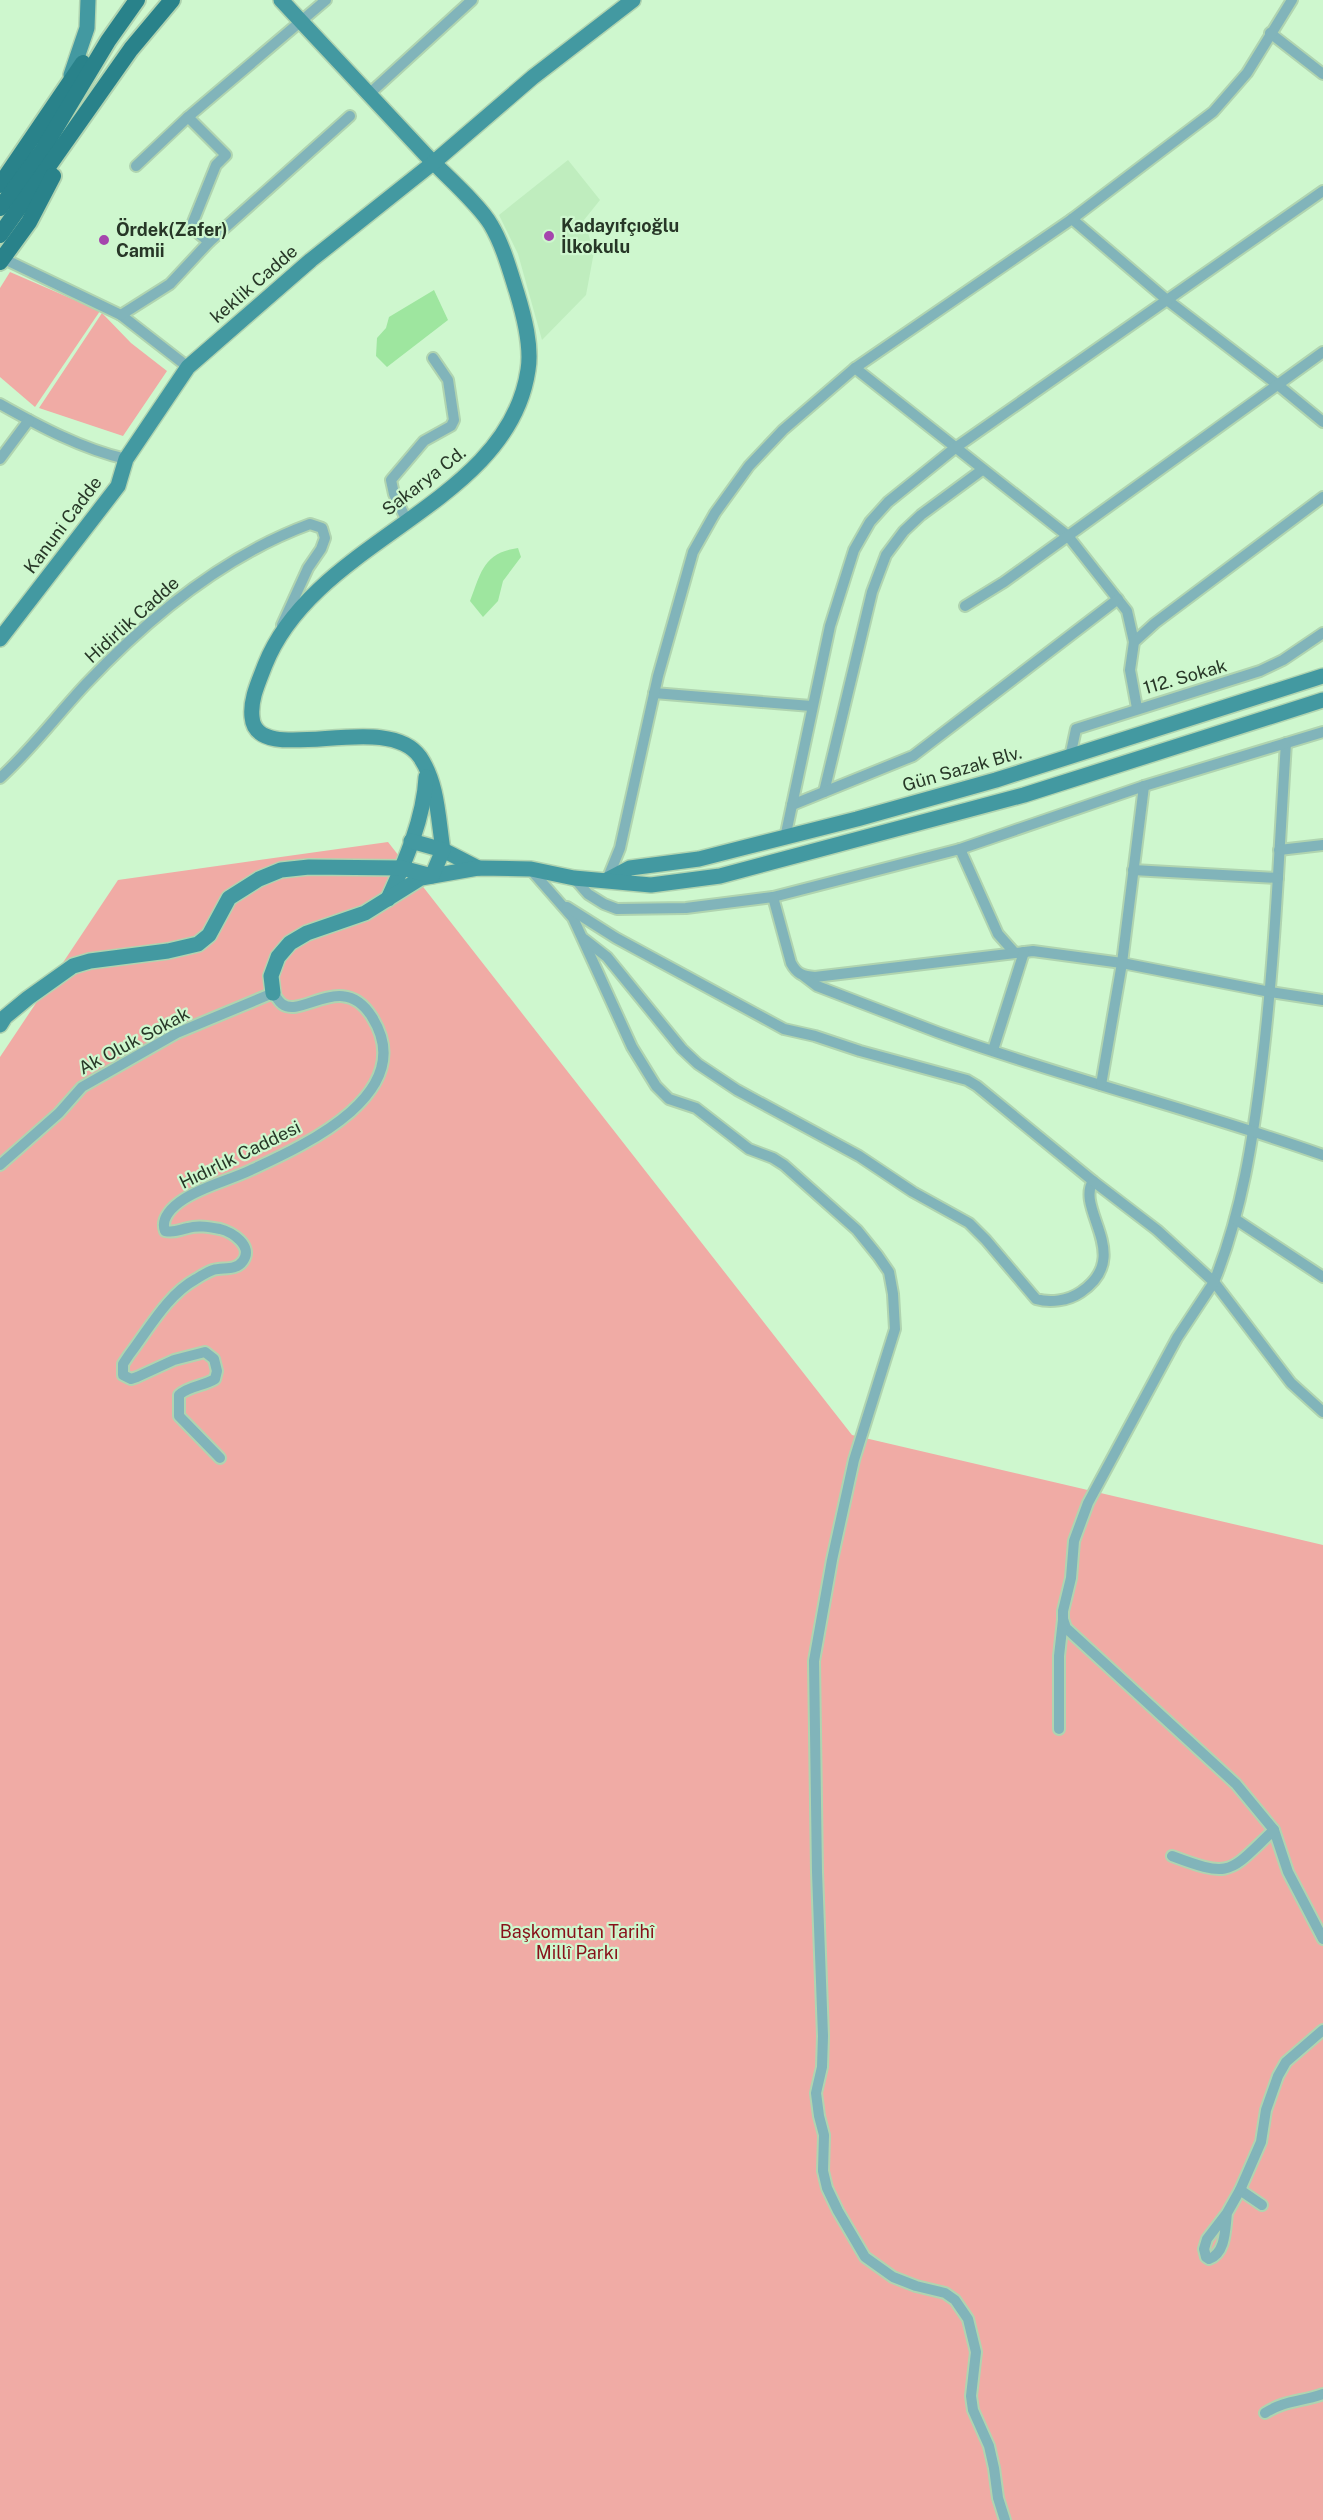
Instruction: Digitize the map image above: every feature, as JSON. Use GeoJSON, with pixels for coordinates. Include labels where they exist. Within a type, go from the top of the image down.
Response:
{"type":"FeatureCollection","features":[{"type":"Feature","properties":{"kind":"main road"},"geometry":{"type":"LineString","coordinates":[[69,83],[87,28],[88,0]]}},
{"type":"Feature","properties":{"kind":"main road"},"geometry":{"type":"LineString","coordinates":[[0,208],[42,151],[137,0]]}},
{"type":"Feature","properties":{"kind":"main road"},"geometry":{"type":"LineString","coordinates":[[0,235],[131,49],[172,0]]}},
{"type":"Feature","properties":{"kind":"main road","name":"Sakarya Cd."},"geometry":{"type":"LineString","coordinates":[[281,0],[491,225],[522,308],[529,367],[523,394],[499,440],[487,456],[464,477],[313,593],[290,620],[271,650],[252,704],[252,721],[259,734],[274,739],[297,741],[371,735],[409,745],[420,757],[434,790],[443,850]]}},
{"type":"Feature","properties":{"kind":"main road","name":"keklik Cadde"},"geometry":{"type":"LineString","coordinates":[[126,459],[188,367],[311,260],[434,163],[533,77],[633,0]]}},
{"type":"Feature","properties":{"kind":"main road"},"geometry":{"type":"LineString","coordinates":[[0,186],[104,33],[120,24]]}},
{"type":"Feature","properties":{"kind":"main road"},"geometry":{"type":"LineString","coordinates":[[1,260],[29,222],[79,124]]}},
{"type":"Feature","properties":{"kind":"main road","name":"Kanuni Cadde"},"geometry":{"type":"LineString","coordinates":[[0,639],[118,486],[126,459]]}},
{"type":"Feature","properties":{"kind":"main road","name":"Gün Sazak Blv."},"geometry":{"type":"LineString","coordinates":[[607,880],[630,868],[699,859],[785,838],[996,780],[1323,676]]}},
{"type":"Feature","properties":{"kind":"main road","name":"Gün Sazak Blv."},"geometry":{"type":"LineString","coordinates":[[432,876],[478,868],[531,869],[574,878],[651,885],[720,876],[1024,795],[1323,700]]}},
{"type":"Feature","properties":{"kind":"main road"},"geometry":{"type":"LineString","coordinates":[[387,900],[402,868],[426,794],[426,771]]}},
{"type":"Feature","properties":{"kind":"main road"},"geometry":{"type":"LineString","coordinates":[[411,841],[443,850],[478,868]]}},
{"type":"Feature","properties":{"kind":"main road"},"geometry":{"type":"LineString","coordinates":[[432,876],[443,850]]}},
{"type":"Feature","properties":{"kind":"main road"},"geometry":{"type":"LineString","coordinates":[[0,1025],[5,1017],[28,998],[73,966],[90,961],[168,951],[198,944],[209,935],[229,898],[259,879],[281,870],[309,867],[402,868],[432,876]]}},
{"type":"Feature","properties":{"kind":"main road"},"geometry":{"type":"LineString","coordinates":[[273,993],[271,976],[278,957],[290,942],[307,933],[365,913],[421,878],[432,876]]}},
{"type":"Feature","properties":{"kind":"street"},"geometry":{"type":"LineString","coordinates":[[136,166],[188,117],[326,0]]}},
{"type":"Feature","properties":{"kind":"street"},"geometry":{"type":"LineString","coordinates":[[368,95],[472,0]]}},
{"type":"Feature","properties":{"kind":"street"},"geometry":{"type":"LineString","coordinates":[[607,880],[620,849],[654,693],[693,552],[715,513],[749,466],[783,430],[855,368],[1072,219],[1213,112],[1247,73],[1292,0]]}},
{"type":"Feature","properties":{"kind":"street"},"geometry":{"type":"LineString","coordinates":[[1270,33],[1323,74]]}},
{"type":"Feature","properties":{"kind":"street"},"geometry":{"type":"LineString","coordinates":[[121,315],[170,284],[209,242],[350,116]]}},
{"type":"Feature","properties":{"kind":"street"},"geometry":{"type":"LineString","coordinates":[[188,117],[226,155],[216,165],[190,227],[209,242]]}},
{"type":"Feature","properties":{"kind":"street"},"geometry":{"type":"LineString","coordinates":[[785,838],[811,706],[830,626],[854,550],[870,522],[888,502],[955,448],[1323,191]]}},
{"type":"Feature","properties":{"kind":"street"},"geometry":{"type":"LineString","coordinates":[[1072,219],[1167,300],[1323,422]]}},
{"type":"Feature","properties":{"kind":"street"},"geometry":{"type":"LineString","coordinates":[[1,260],[121,315],[188,367]]}},
{"type":"Feature","properties":{"kind":"street"},"geometry":{"type":"LineString","coordinates":[[965,606],[1004,582],[1323,352]]}},
{"type":"Feature","properties":{"kind":"street"},"geometry":{"type":"LineString","coordinates":[[407,520],[394,494],[391,480],[424,441],[451,426],[454,420],[448,380],[433,358]]}},
{"type":"Feature","properties":{"kind":"street"},"geometry":{"type":"LineString","coordinates":[[855,368],[1068,536],[1127,611],[1134,642],[1130,670],[1137,708]]}},
{"type":"Feature","properties":{"kind":"street"},"geometry":{"type":"LineString","coordinates":[[0,404],[29,420],[107,454],[126,459]]}},
{"type":"Feature","properties":{"kind":"street"},"geometry":{"type":"LineString","coordinates":[[0,459],[29,420]]}},
{"type":"Feature","properties":{"kind":"street"},"geometry":{"type":"LineString","coordinates":[[824,792],[872,592],[886,555],[904,531],[921,515],[982,470]]}},
{"type":"Feature","properties":{"kind":"street"},"geometry":{"type":"LineString","coordinates":[[1134,642],[1155,623],[1323,497]]}},
{"type":"Feature","properties":{"kind":"street","name":"Hidirlik Cadde"},"geometry":{"type":"LineString","coordinates":[[0,778],[87,683],[182,595],[250,550],[310,524],[318,526],[322,528],[325,538],[321,549],[308,568],[271,650]]}},
{"type":"Feature","properties":{"kind":"street"},"geometry":{"type":"LineString","coordinates":[[792,805],[912,756],[1118,599]]}},
{"type":"Feature","properties":{"kind":"street","name":"112. Sokak"},"geometry":{"type":"LineString","coordinates":[[1070,757],[1076,729],[1260,671],[1283,660],[1323,633]]}},
{"type":"Feature","properties":{"kind":"street"},"geometry":{"type":"LineString","coordinates":[[654,693],[811,706]]}},
{"type":"Feature","properties":{"kind":"street"},"geometry":{"type":"LineString","coordinates":[[574,878],[588,894],[617,909],[686,908],[773,897],[960,849],[1144,786],[1323,732]]}},
{"type":"Feature","properties":{"kind":"street"},"geometry":{"type":"LineString","coordinates":[[1059,1729],[1059,1656],[1071,1578],[1074,1541],[1088,1503],[1177,1338],[1214,1282],[1227,1251],[1247,1173],[1270,992],[1286,743]]}},
{"type":"Feature","properties":{"kind":"street"},"geometry":{"type":"LineString","coordinates":[[1101,1085],[1122,963],[1144,786]]}},
{"type":"Feature","properties":{"kind":"street"},"geometry":{"type":"LineString","coordinates":[[1279,850],[1323,846]]}},
{"type":"Feature","properties":{"kind":"street"},"geometry":{"type":"LineString","coordinates":[[960,849],[998,934],[1019,952]]}},
{"type":"Feature","properties":{"kind":"street"},"geometry":{"type":"LineString","coordinates":[[531,869],[573,918],[584,939],[592,964],[632,1047],[656,1086],[669,1099],[696,1108],[749,1149],[784,1165],[857,1230],[889,1272],[895,1329],[854,1460],[832,1560],[814,1662],[817,1872],[823,2036],[822,2067],[816,2093],[824,2135],[823,2171],[827,2187],[838,2211],[865,2257],[893,2277],[916,2286],[945,2293],[955,2300],[968,2319],[976,2352],[971,2396],[973,2410],[989,2446],[998,2498],[1005,2520]]}},
{"type":"Feature","properties":{"kind":"street"},"geometry":{"type":"LineString","coordinates":[[1133,870],[1278,878]]}},
{"type":"Feature","properties":{"kind":"street"},"geometry":{"type":"LineString","coordinates":[[773,897],[791,963],[796,972],[817,986],[937,1032],[1254,1131],[1323,1155]]}},
{"type":"Feature","properties":{"kind":"street"},"geometry":{"type":"LineString","coordinates":[[560,902],[616,938],[784,1029],[967,1080],[977,1086],[1157,1230],[1214,1282],[1291,1383],[1323,1413]]}},
{"type":"Feature","properties":{"kind":"street"},"geometry":{"type":"LineString","coordinates":[[584,939],[607,957],[682,1049],[698,1064],[737,1090],[860,1156],[920,1197],[969,1223],[1036,1299],[1046,1302],[1076,1295],[1089,1287],[1101,1268],[1104,1256],[1090,1196],[1090,1186],[1093,1180]]}},
{"type":"Feature","properties":{"kind":"street"},"geometry":{"type":"LineString","coordinates":[[993,1050],[1019,952]]}},
{"type":"Feature","properties":{"kind":"street"},"geometry":{"type":"LineString","coordinates":[[804,976],[815,977],[1019,952],[1122,963],[1323,1000]]}},
{"type":"Feature","properties":{"kind":"street","name":"Ak Oluk Sokak"},"geometry":{"type":"LineString","coordinates":[[0,1165],[59,1113],[82,1087],[177,1033],[273,993]]}},
{"type":"Feature","properties":{"kind":"street","name":"Hıdırlık Caddesi"},"geometry":{"type":"LineString","coordinates":[[220,1458],[179,1416],[179,1395],[184,1389],[204,1386],[215,1379],[217,1371],[214,1359],[205,1352],[193,1353],[137,1377],[130,1379],[123,1375],[123,1364],[181,1288],[213,1270],[236,1267],[243,1262],[246,1256],[244,1246],[239,1238],[233,1235],[203,1226],[188,1227],[175,1233],[165,1231],[163,1225],[165,1217],[184,1199],[290,1151],[345,1118],[363,1101],[377,1082],[383,1062],[382,1039],[377,1026],[371,1014],[357,1002],[346,996],[327,997],[290,1007],[282,1004],[273,993]]}},
{"type":"Feature","properties":{"kind":"street"},"geometry":{"type":"LineString","coordinates":[[1235,1219],[1323,1277]]}},
{"type":"Feature","properties":{"kind":"street"},"geometry":{"type":"LineString","coordinates":[[1063,1619],[1066,1628],[1236,1784],[1274,1830],[1288,1872],[1323,1939]]}},
{"type":"Feature","properties":{"kind":"street"},"geometry":{"type":"LineString","coordinates":[[1172,1856],[1204,1868],[1220,1870],[1236,1865],[1274,1830]]}},
{"type":"Feature","properties":{"kind":"street"},"geometry":{"type":"LineString","coordinates":[[1227,2213],[1262,2142],[1266,2110],[1278,2076],[1286,2062],[1323,2030]]}},
{"type":"Feature","properties":{"kind":"street"},"geometry":{"type":"LineString","coordinates":[[1240,2190],[1262,2205]]}},
{"type":"Feature","properties":{"kind":"street"},"geometry":{"type":"LineString","coordinates":[[1265,2413],[1278,2404],[1305,2401],[1323,2394]]}},
{"type":"Feature","properties":{"kind":"shaded area","name":"Kadayıfçıoğlu İlkokulu"},"geometry":{"type":"Polygon","coordinates":[[[568,160],[600,200],[584,220],[594,252],[586,295],[542,340],[518,254],[499,215],[568,160]]]}},
{"type":"Feature","properties":{"kind":"shaded area"},"geometry":{"type":"Polygon","coordinates":[[[434,290],[448,320],[387,367],[376,356],[377,338],[386,328],[389,317],[434,290]]]}},
{"type":"Feature","properties":{"kind":"shaded area"},"geometry":{"type":"Polygon","coordinates":[[[518,548],[521,557],[503,581],[498,601],[483,617],[470,601],[481,573],[497,554],[518,548]]]}},
{"type":"Feature","properties":{"kind":"green space"},"geometry":{"type":"Polygon","coordinates":[[[10,272],[100,311],[35,407],[0,377],[0,288],[10,272]]]}},
{"type":"Feature","properties":{"kind":"green space"},"geometry":{"type":"Polygon","coordinates":[[[102,313],[131,343],[167,371],[123,436],[39,408],[102,313]]]}},
{"type":"Feature","properties":{"kind":"green space","name":"Başkomutan Tarihî Millî Parkı"},"geometry":{"type":"Polygon","coordinates":[[[388,842],[852,1435],[1323,1545],[1323,2520],[0,2520],[0,1057],[118,880],[388,842]]]}},
{"type":"Feature","properties":{"kind":"place","name":"Kadayıfçıoğlu İlkokulu"},"geometry":{"type":"Point","coordinates":[549,236]}},
{"type":"Feature","properties":{"kind":"place","name":"Ördek(Zafer) Camii"},"geometry":{"type":"Point","coordinates":[104,240]}}]}
